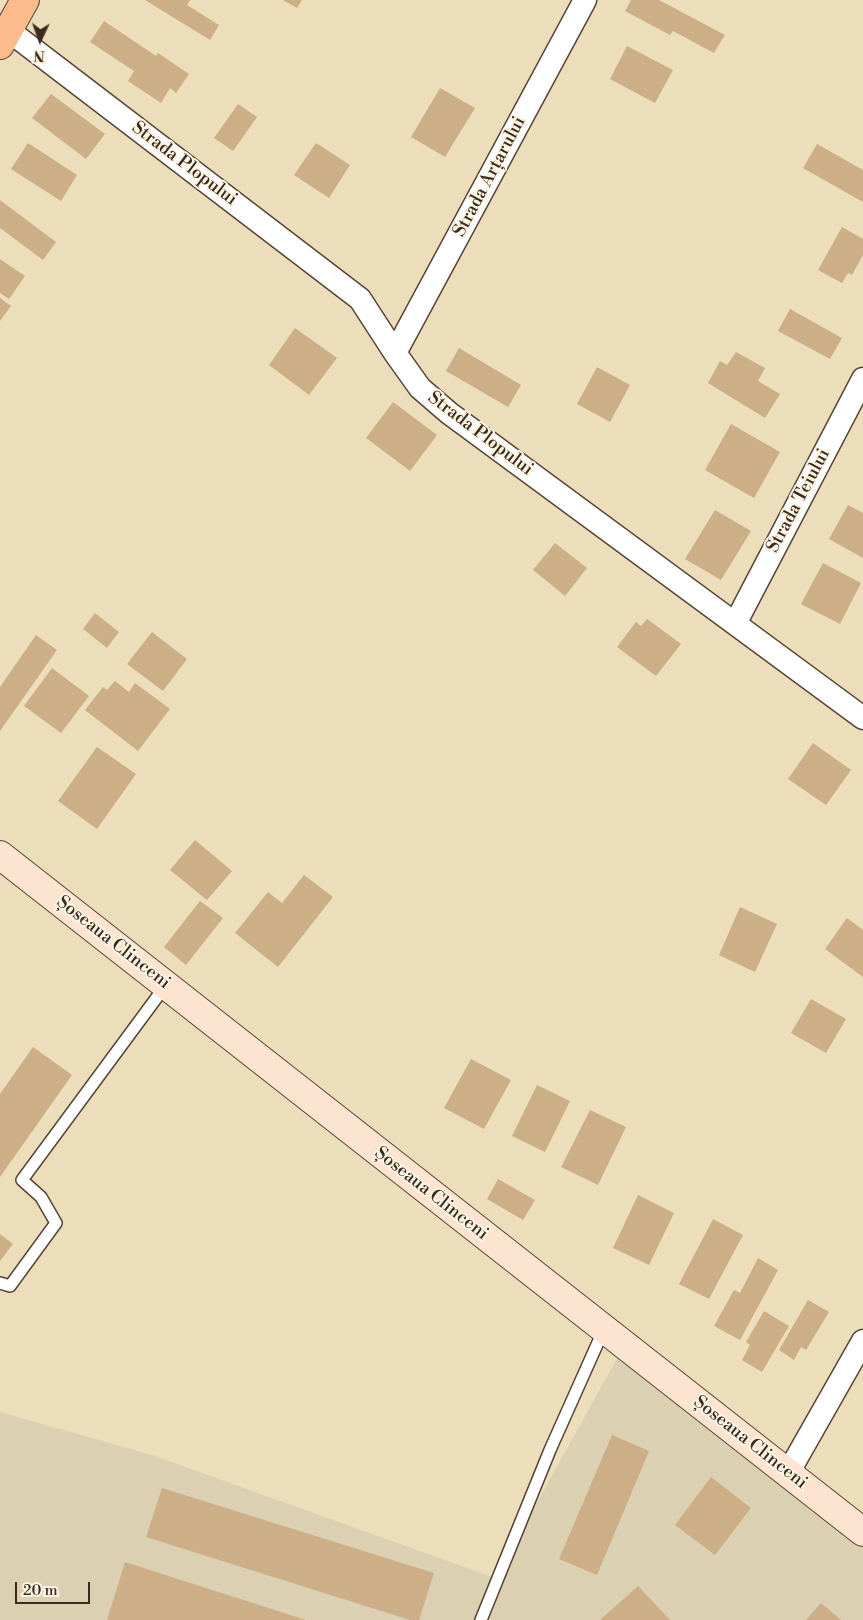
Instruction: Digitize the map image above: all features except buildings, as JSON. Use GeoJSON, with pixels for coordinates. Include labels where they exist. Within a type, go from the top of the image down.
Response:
{"type":"FeatureCollection","features":[{"type":"Feature","properties":{"kind":"highway"},"geometry":{"type":"LineString","coordinates":[[4,38],[25,0]]}},
{"type":"Feature","properties":{"kind":"main road","name":"Șoseaua Clinceni"},"geometry":{"type":"LineString","coordinates":[[0,855],[863,1532]]}},
{"type":"Feature","properties":{"kind":"street","name":"Strada Arțarului"},"geometry":{"type":"LineString","coordinates":[[395,353],[585,0]]}},
{"type":"Feature","properties":{"kind":"street","name":"Strada Plopului"},"geometry":{"type":"LineString","coordinates":[[4,38],[360,298],[420,388],[449,413],[736,622],[863,718]]}},
{"type":"Feature","properties":{"kind":"street","name":"Strada Teiului"},"geometry":{"type":"LineString","coordinates":[[736,622],[863,380]]}},
{"type":"Feature","properties":{"kind":"street"},"geometry":{"type":"LineString","coordinates":[[788,1473],[863,1341]]}},
{"type":"Feature","properties":{"kind":"lane"},"geometry":{"type":"LineString","coordinates":[[0,1282],[10,1286],[56,1223],[41,1197],[22,1180],[166,985]]}},
{"type":"Feature","properties":{"kind":"lane"},"geometry":{"type":"LineString","coordinates":[[481,1620],[550,1450],[604,1329]]}},
{"type":"Feature","properties":{"kind":"shaded area"},"geometry":{"type":"Polygon","coordinates":[[[619,1355],[863,1521],[863,1620],[0,1620],[0,1412],[152,1455],[495,1578],[619,1355]]]}}]}
